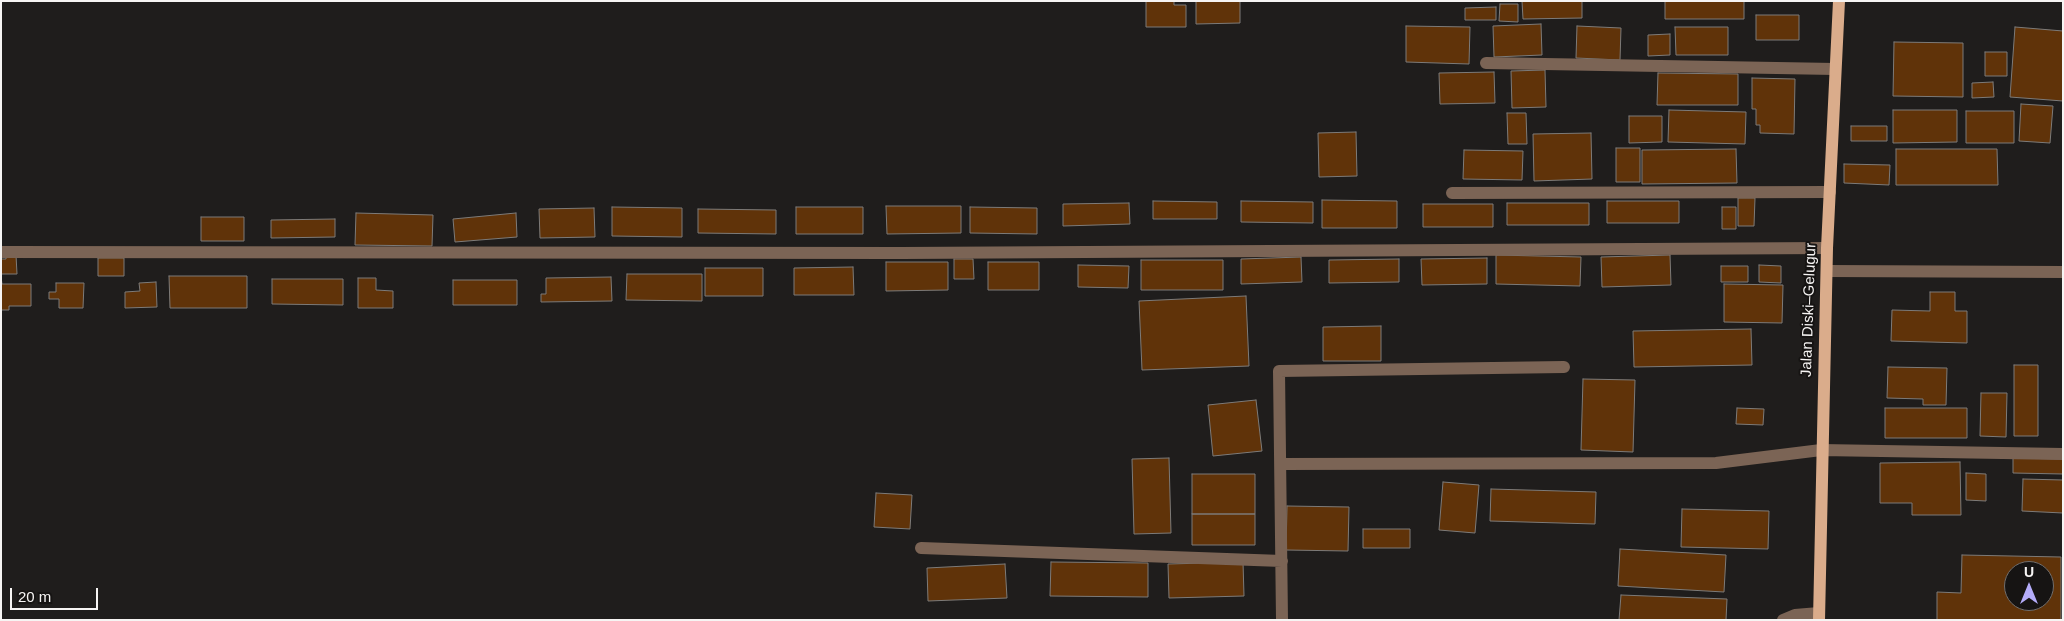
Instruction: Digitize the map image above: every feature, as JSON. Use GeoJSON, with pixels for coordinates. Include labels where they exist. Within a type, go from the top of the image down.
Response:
{"type":"FeatureCollection","features":[{"type":"Feature","properties":{"kind":"main road","name":"Jalan Diski–Gelugur"},"geometry":{"type":"LineString","coordinates":[[1820,616],[1821,450],[1827,248],[1839,1]]}},
{"type":"Feature","properties":{"kind":"street"},"geometry":{"type":"LineString","coordinates":[[1486,63],[1835,69]]}},
{"type":"Feature","properties":{"kind":"street"},"geometry":{"type":"LineString","coordinates":[[1452,193],[1830,192]]}},
{"type":"Feature","properties":{"kind":"street"},"geometry":{"type":"LineString","coordinates":[[1,252],[891,253],[1827,248]]}},
{"type":"Feature","properties":{"kind":"street"},"geometry":{"type":"LineString","coordinates":[[1827,271],[2063,272]]}},
{"type":"Feature","properties":{"kind":"street"},"geometry":{"type":"LineString","coordinates":[[1282,620],[1279,371],[1564,367]]}},
{"type":"Feature","properties":{"kind":"street"},"geometry":{"type":"LineString","coordinates":[[1281,464],[1716,463],[1821,450],[2063,454]]}},
{"type":"Feature","properties":{"kind":"street"},"geometry":{"type":"LineString","coordinates":[[921,548],[1282,561]]}},
{"type":"Feature","properties":{"kind":"street"},"geometry":{"type":"LineString","coordinates":[[1783,620],[1795,615],[1820,616]]}},
{"type":"Feature","properties":{"kind":"building"},"geometry":{"type":"Polygon","coordinates":[[[1146,1],[1174,1],[1174,5],[1186,5],[1186,27],[1146,27],[1146,1]]]}},
{"type":"Feature","properties":{"kind":"building"},"geometry":{"type":"Polygon","coordinates":[[[1196,1],[1240,1],[1240,23],[1196,24],[1196,1]]]}},
{"type":"Feature","properties":{"kind":"building"},"geometry":{"type":"Polygon","coordinates":[[[1522,1],[1582,1],[1582,18],[1523,19],[1522,1]]]}},
{"type":"Feature","properties":{"kind":"building"},"geometry":{"type":"Polygon","coordinates":[[[1665,1],[1744,1],[1744,19],[1665,19],[1665,1]]]}},
{"type":"Feature","properties":{"kind":"building"},"geometry":{"type":"Polygon","coordinates":[[[1500,4],[1518,4],[1518,22],[1499,21],[1500,4]]]}},
{"type":"Feature","properties":{"kind":"building"},"geometry":{"type":"Polygon","coordinates":[[[1496,7],[1496,20],[1465,20],[1465,8],[1496,7]]]}},
{"type":"Feature","properties":{"kind":"building"},"geometry":{"type":"Polygon","coordinates":[[[1756,15],[1799,15],[1799,40],[1756,40],[1756,15]]]}},
{"type":"Feature","properties":{"kind":"building"},"geometry":{"type":"Polygon","coordinates":[[[1541,24],[1542,55],[1494,57],[1493,26],[1541,24]]]}},
{"type":"Feature","properties":{"kind":"building"},"geometry":{"type":"Polygon","coordinates":[[[1406,26],[1470,27],[1469,64],[1406,62],[1406,26]]]}},
{"type":"Feature","properties":{"kind":"building"},"geometry":{"type":"Polygon","coordinates":[[[1577,26],[1621,28],[1620,60],[1576,58],[1577,26]]]}},
{"type":"Feature","properties":{"kind":"building"},"geometry":{"type":"Polygon","coordinates":[[[1675,27],[1728,27],[1728,55],[1676,55],[1675,27]]]}},
{"type":"Feature","properties":{"kind":"building"},"geometry":{"type":"Polygon","coordinates":[[[2015,27],[2063,31],[2063,101],[2010,97],[2015,27]]]}},
{"type":"Feature","properties":{"kind":"building"},"geometry":{"type":"Polygon","coordinates":[[[1670,34],[1670,55],[1648,56],[1648,35],[1670,34]]]}},
{"type":"Feature","properties":{"kind":"building"},"geometry":{"type":"Polygon","coordinates":[[[1894,42],[1963,43],[1963,97],[1893,96],[1894,42]]]}},
{"type":"Feature","properties":{"kind":"building"},"geometry":{"type":"Polygon","coordinates":[[[1985,52],[2007,52],[2007,76],[1985,76],[1985,52]]]}},
{"type":"Feature","properties":{"kind":"building"},"geometry":{"type":"Polygon","coordinates":[[[1545,70],[1546,107],[1512,108],[1511,71],[1545,70]]]}},
{"type":"Feature","properties":{"kind":"building"},"geometry":{"type":"Polygon","coordinates":[[[1494,72],[1495,103],[1440,104],[1439,73],[1494,72]]]}},
{"type":"Feature","properties":{"kind":"building"},"geometry":{"type":"Polygon","coordinates":[[[1658,73],[1738,74],[1738,105],[1657,105],[1658,73]]]}},
{"type":"Feature","properties":{"kind":"building"},"geometry":{"type":"Polygon","coordinates":[[[1752,78],[1795,79],[1794,134],[1760,133],[1760,125],[1756,125],[1756,109],[1752,109],[1752,78]]]}},
{"type":"Feature","properties":{"kind":"building"},"geometry":{"type":"Polygon","coordinates":[[[1993,82],[1994,97],[1972,98],[1972,83],[1993,82]]]}},
{"type":"Feature","properties":{"kind":"building"},"geometry":{"type":"Polygon","coordinates":[[[2021,104],[2053,106],[2050,143],[2019,141],[2021,104]]]}},
{"type":"Feature","properties":{"kind":"building"},"geometry":{"type":"Polygon","coordinates":[[[1669,110],[1746,112],[1745,144],[1668,142],[1669,110]]]}},
{"type":"Feature","properties":{"kind":"building"},"geometry":{"type":"Polygon","coordinates":[[[1893,110],[1957,110],[1957,142],[1893,143],[1893,110]]]}},
{"type":"Feature","properties":{"kind":"building"},"geometry":{"type":"Polygon","coordinates":[[[1966,111],[2014,111],[2014,143],[1966,143],[1966,111]]]}},
{"type":"Feature","properties":{"kind":"building"},"geometry":{"type":"Polygon","coordinates":[[[1507,113],[1526,113],[1527,144],[1508,144],[1507,113]]]}},
{"type":"Feature","properties":{"kind":"building"},"geometry":{"type":"Polygon","coordinates":[[[1629,116],[1662,116],[1662,142],[1629,143],[1629,116]]]}},
{"type":"Feature","properties":{"kind":"building"},"geometry":{"type":"Polygon","coordinates":[[[1851,126],[1887,126],[1887,141],[1851,141],[1851,126]]]}},
{"type":"Feature","properties":{"kind":"building"},"geometry":{"type":"Polygon","coordinates":[[[1356,132],[1357,176],[1319,177],[1318,133],[1356,132]]]}},
{"type":"Feature","properties":{"kind":"building"},"geometry":{"type":"Polygon","coordinates":[[[1591,133],[1592,179],[1534,181],[1533,134],[1591,133]]]}},
{"type":"Feature","properties":{"kind":"building"},"geometry":{"type":"Polygon","coordinates":[[[1616,148],[1640,148],[1640,182],[1616,182],[1616,148]]]}},
{"type":"Feature","properties":{"kind":"building"},"geometry":{"type":"Polygon","coordinates":[[[1736,149],[1737,183],[1642,184],[1642,150],[1736,149]]]}},
{"type":"Feature","properties":{"kind":"building"},"geometry":{"type":"Polygon","coordinates":[[[1896,149],[1997,149],[1998,185],[1896,185],[1896,149]]]}},
{"type":"Feature","properties":{"kind":"building"},"geometry":{"type":"Polygon","coordinates":[[[1464,150],[1523,151],[1522,180],[1463,179],[1464,150]]]}},
{"type":"Feature","properties":{"kind":"building"},"geometry":{"type":"Polygon","coordinates":[[[1844,164],[1890,165],[1889,185],[1844,183],[1844,164]]]}},
{"type":"Feature","properties":{"kind":"building"},"geometry":{"type":"Polygon","coordinates":[[[1738,198],[1755,198],[1754,226],[1738,226],[1738,198]]]}},
{"type":"Feature","properties":{"kind":"building"},"geometry":{"type":"Polygon","coordinates":[[[1322,200],[1397,201],[1397,228],[1322,228],[1322,200]]]}},
{"type":"Feature","properties":{"kind":"building"},"geometry":{"type":"Polygon","coordinates":[[[1153,201],[1217,202],[1217,219],[1153,219],[1153,201]]]}},
{"type":"Feature","properties":{"kind":"building"},"geometry":{"type":"Polygon","coordinates":[[[1241,201],[1313,202],[1313,223],[1241,222],[1241,201]]]}},
{"type":"Feature","properties":{"kind":"building"},"geometry":{"type":"Polygon","coordinates":[[[1607,201],[1679,201],[1679,223],[1607,223],[1607,201]]]}},
{"type":"Feature","properties":{"kind":"building"},"geometry":{"type":"Polygon","coordinates":[[[1129,203],[1130,224],[1063,226],[1063,204],[1129,203]]]}},
{"type":"Feature","properties":{"kind":"building"},"geometry":{"type":"Polygon","coordinates":[[[1507,203],[1589,203],[1589,225],[1507,225],[1507,203]]]}},
{"type":"Feature","properties":{"kind":"building"},"geometry":{"type":"Polygon","coordinates":[[[1423,204],[1493,204],[1493,227],[1423,227],[1423,204]]]}},
{"type":"Feature","properties":{"kind":"building"},"geometry":{"type":"Polygon","coordinates":[[[886,206],[961,206],[961,233],[887,234],[886,206]]]}},
{"type":"Feature","properties":{"kind":"building"},"geometry":{"type":"Polygon","coordinates":[[[612,207],[682,208],[682,237],[612,236],[612,207]]]}},
{"type":"Feature","properties":{"kind":"building"},"geometry":{"type":"Polygon","coordinates":[[[796,207],[863,207],[863,234],[796,234],[796,207]]]}},
{"type":"Feature","properties":{"kind":"building"},"geometry":{"type":"Polygon","coordinates":[[[970,207],[1037,208],[1037,234],[970,233],[970,207]]]}},
{"type":"Feature","properties":{"kind":"building"},"geometry":{"type":"Polygon","coordinates":[[[1722,207],[1736,207],[1736,229],[1722,229],[1722,207]]]}},
{"type":"Feature","properties":{"kind":"building"},"geometry":{"type":"Polygon","coordinates":[[[594,208],[595,237],[540,238],[539,209],[594,208]]]}},
{"type":"Feature","properties":{"kind":"building"},"geometry":{"type":"Polygon","coordinates":[[[698,209],[776,210],[776,234],[698,233],[698,209]]]}},
{"type":"Feature","properties":{"kind":"building"},"geometry":{"type":"Polygon","coordinates":[[[356,213],[433,215],[432,246],[355,245],[356,213]]]}},
{"type":"Feature","properties":{"kind":"building"},"geometry":{"type":"Polygon","coordinates":[[[516,213],[517,237],[455,242],[453,219],[516,213]]]}},
{"type":"Feature","properties":{"kind":"building"},"geometry":{"type":"Polygon","coordinates":[[[201,217],[244,217],[244,241],[201,241],[201,217]]]}},
{"type":"Feature","properties":{"kind":"building"},"geometry":{"type":"Polygon","coordinates":[[[335,219],[335,237],[271,238],[271,220],[335,219]]]}},
{"type":"Feature","properties":{"kind":"building"},"geometry":{"type":"Polygon","coordinates":[[[6,255],[16,255],[17,274],[1,274],[1,259],[6,259],[6,255]]]}},
{"type":"Feature","properties":{"kind":"building"},"geometry":{"type":"Polygon","coordinates":[[[1496,255],[1581,257],[1580,286],[1496,284],[1496,255]]]}},
{"type":"Feature","properties":{"kind":"building"},"geometry":{"type":"Polygon","coordinates":[[[1670,255],[1671,285],[1602,287],[1601,257],[1670,255]]]}},
{"type":"Feature","properties":{"kind":"building"},"geometry":{"type":"Polygon","coordinates":[[[1301,257],[1302,282],[1241,284],[1241,259],[1301,257]]]}},
{"type":"Feature","properties":{"kind":"building"},"geometry":{"type":"Polygon","coordinates":[[[98,258],[124,258],[124,276],[98,276],[98,258]]]}},
{"type":"Feature","properties":{"kind":"building"},"geometry":{"type":"Polygon","coordinates":[[[1487,258],[1487,284],[1422,285],[1421,259],[1487,258]]]}},
{"type":"Feature","properties":{"kind":"building"},"geometry":{"type":"Polygon","coordinates":[[[954,259],[973,259],[974,279],[954,279],[954,259]]]}},
{"type":"Feature","properties":{"kind":"building"},"geometry":{"type":"Polygon","coordinates":[[[1399,259],[1399,282],[1329,283],[1329,260],[1399,259]]]}},
{"type":"Feature","properties":{"kind":"building"},"geometry":{"type":"Polygon","coordinates":[[[1141,260],[1223,260],[1223,290],[1141,290],[1141,260]]]}},
{"type":"Feature","properties":{"kind":"building"},"geometry":{"type":"Polygon","coordinates":[[[886,262],[948,262],[948,290],[886,291],[886,262]]]}},
{"type":"Feature","properties":{"kind":"building"},"geometry":{"type":"Polygon","coordinates":[[[988,262],[1039,262],[1039,290],[988,290],[988,262]]]}},
{"type":"Feature","properties":{"kind":"building"},"geometry":{"type":"Polygon","coordinates":[[[1078,265],[1129,266],[1128,288],[1078,287],[1078,265]]]}},
{"type":"Feature","properties":{"kind":"building"},"geometry":{"type":"Polygon","coordinates":[[[1759,265],[1781,266],[1781,283],[1759,282],[1759,265]]]}},
{"type":"Feature","properties":{"kind":"building"},"geometry":{"type":"Polygon","coordinates":[[[1721,266],[1748,266],[1748,282],[1721,282],[1721,266]]]}},
{"type":"Feature","properties":{"kind":"building"},"geometry":{"type":"Polygon","coordinates":[[[853,267],[854,295],[794,295],[794,268],[853,267]]]}},
{"type":"Feature","properties":{"kind":"building"},"geometry":{"type":"Polygon","coordinates":[[[705,268],[763,268],[763,296],[705,296],[705,268]]]}},
{"type":"Feature","properties":{"kind":"building"},"geometry":{"type":"Polygon","coordinates":[[[627,274],[702,274],[702,301],[626,300],[627,274]]]}},
{"type":"Feature","properties":{"kind":"building"},"geometry":{"type":"Polygon","coordinates":[[[169,276],[247,276],[247,308],[170,308],[169,276]]]}},
{"type":"Feature","properties":{"kind":"building"},"geometry":{"type":"Polygon","coordinates":[[[1,277],[2,284],[31,284],[31,306],[9,306],[9,310],[1,310],[1,277]]]}},
{"type":"Feature","properties":{"kind":"building"},"geometry":{"type":"Polygon","coordinates":[[[611,277],[612,301],[541,302],[541,294],[546,294],[546,278],[611,277]]]}},
{"type":"Feature","properties":{"kind":"building"},"geometry":{"type":"Polygon","coordinates":[[[358,278],[376,278],[376,290],[393,291],[393,308],[358,308],[358,278]]]}},
{"type":"Feature","properties":{"kind":"building"},"geometry":{"type":"Polygon","coordinates":[[[272,279],[343,279],[343,305],[272,304],[272,279]]]}},
{"type":"Feature","properties":{"kind":"building"},"geometry":{"type":"Polygon","coordinates":[[[453,280],[517,280],[517,305],[453,305],[453,280]]]}},
{"type":"Feature","properties":{"kind":"building"},"geometry":{"type":"Polygon","coordinates":[[[156,282],[157,307],[125,308],[125,292],[140,291],[139,283],[156,282]]]}},
{"type":"Feature","properties":{"kind":"building"},"geometry":{"type":"Polygon","coordinates":[[[56,283],[84,283],[83,308],[59,308],[59,299],[49,299],[49,292],[56,292],[56,283]]]}},
{"type":"Feature","properties":{"kind":"building"},"geometry":{"type":"Polygon","coordinates":[[[1724,284],[1783,285],[1782,323],[1724,322],[1724,284]]]}},
{"type":"Feature","properties":{"kind":"building"},"geometry":{"type":"Polygon","coordinates":[[[1930,292],[1955,292],[1955,311],[1967,311],[1967,343],[1891,341],[1892,310],[1930,311],[1930,292]]]}},
{"type":"Feature","properties":{"kind":"building"},"geometry":{"type":"Polygon","coordinates":[[[1246,296],[1249,366],[1142,370],[1139,301],[1246,296]]]}},
{"type":"Feature","properties":{"kind":"building"},"geometry":{"type":"Polygon","coordinates":[[[1381,326],[1381,361],[1323,361],[1323,327],[1381,326]]]}},
{"type":"Feature","properties":{"kind":"building"},"geometry":{"type":"Polygon","coordinates":[[[1751,329],[1752,365],[1634,367],[1633,331],[1751,329]]]}},
{"type":"Feature","properties":{"kind":"building"},"geometry":{"type":"Polygon","coordinates":[[[2014,365],[2038,365],[2038,436],[2014,436],[2014,365]]]}},
{"type":"Feature","properties":{"kind":"building"},"geometry":{"type":"Polygon","coordinates":[[[1888,367],[1947,368],[1946,405],[1923,405],[1923,399],[1887,398],[1888,367]]]}},
{"type":"Feature","properties":{"kind":"building"},"geometry":{"type":"Polygon","coordinates":[[[1583,379],[1635,380],[1633,452],[1581,450],[1583,379]]]}},
{"type":"Feature","properties":{"kind":"building"},"geometry":{"type":"Polygon","coordinates":[[[1981,393],[2007,393],[2006,437],[1980,436],[1981,393]]]}},
{"type":"Feature","properties":{"kind":"building"},"geometry":{"type":"Polygon","coordinates":[[[1256,400],[1262,451],[1213,456],[1208,405],[1256,400]]]}},
{"type":"Feature","properties":{"kind":"building"},"geometry":{"type":"Polygon","coordinates":[[[1737,408],[1764,409],[1763,425],[1736,424],[1737,408]]]}},
{"type":"Feature","properties":{"kind":"building"},"geometry":{"type":"Polygon","coordinates":[[[1885,408],[1967,408],[1967,438],[1885,438],[1885,408]]]}},
{"type":"Feature","properties":{"kind":"building"},"geometry":{"type":"Polygon","coordinates":[[[1169,458],[1171,533],[1134,534],[1132,459],[1169,458]]]}},
{"type":"Feature","properties":{"kind":"building"},"geometry":{"type":"Polygon","coordinates":[[[2013,458],[2063,459],[2063,474],[2013,473],[2013,458]]]}},
{"type":"Feature","properties":{"kind":"building"},"geometry":{"type":"Polygon","coordinates":[[[1960,462],[1961,515],[1912,515],[1912,503],[1880,503],[1880,463],[1960,462]]]}},
{"type":"Feature","properties":{"kind":"building"},"geometry":{"type":"Polygon","coordinates":[[[1966,473],[1986,474],[1986,501],[1966,500],[1966,473]]]}},
{"type":"Feature","properties":{"kind":"building"},"geometry":{"type":"Polygon","coordinates":[[[1192,474],[1255,474],[1255,514],[1192,514],[1192,474]]]}},
{"type":"Feature","properties":{"kind":"building"},"geometry":{"type":"Polygon","coordinates":[[[2023,479],[2063,480],[2063,513],[2022,511],[2023,479]]]}},
{"type":"Feature","properties":{"kind":"building"},"geometry":{"type":"Polygon","coordinates":[[[1443,482],[1479,485],[1475,533],[1439,530],[1443,482]]]}},
{"type":"Feature","properties":{"kind":"building"},"geometry":{"type":"Polygon","coordinates":[[[1491,489],[1596,492],[1595,524],[1490,521],[1491,489]]]}},
{"type":"Feature","properties":{"kind":"building"},"geometry":{"type":"Polygon","coordinates":[[[876,493],[912,495],[910,529],[874,527],[876,493]]]}},
{"type":"Feature","properties":{"kind":"building"},"geometry":{"type":"Polygon","coordinates":[[[1287,506],[1349,507],[1348,551],[1286,550],[1287,506]]]}},
{"type":"Feature","properties":{"kind":"building"},"geometry":{"type":"Polygon","coordinates":[[[1682,509],[1769,511],[1768,549],[1681,547],[1682,509]]]}},
{"type":"Feature","properties":{"kind":"building"},"geometry":{"type":"Polygon","coordinates":[[[1192,514],[1255,514],[1255,545],[1192,545],[1192,514]]]}},
{"type":"Feature","properties":{"kind":"building"},"geometry":{"type":"Polygon","coordinates":[[[1363,529],[1410,529],[1410,548],[1363,548],[1363,529]]]}},
{"type":"Feature","properties":{"kind":"building"},"geometry":{"type":"Polygon","coordinates":[[[1620,549],[1726,555],[1724,592],[1618,586],[1620,549]]]}},
{"type":"Feature","properties":{"kind":"building"},"geometry":{"type":"Polygon","coordinates":[[[1962,555],[2061,557],[2061,620],[1937,620],[1937,592],[1961,593],[1962,555]]]}},
{"type":"Feature","properties":{"kind":"building"},"geometry":{"type":"Polygon","coordinates":[[[1051,562],[1148,563],[1148,597],[1050,596],[1051,562]]]}},
{"type":"Feature","properties":{"kind":"building"},"geometry":{"type":"Polygon","coordinates":[[[1243,562],[1244,596],[1169,598],[1168,564],[1243,562]]]}},
{"type":"Feature","properties":{"kind":"building"},"geometry":{"type":"Polygon","coordinates":[[[1005,564],[1007,598],[928,601],[927,568],[1005,564]]]}},
{"type":"Feature","properties":{"kind":"building"},"geometry":{"type":"Polygon","coordinates":[[[1621,595],[1727,599],[1726,620],[1619,620],[1621,595]]]}}]}
